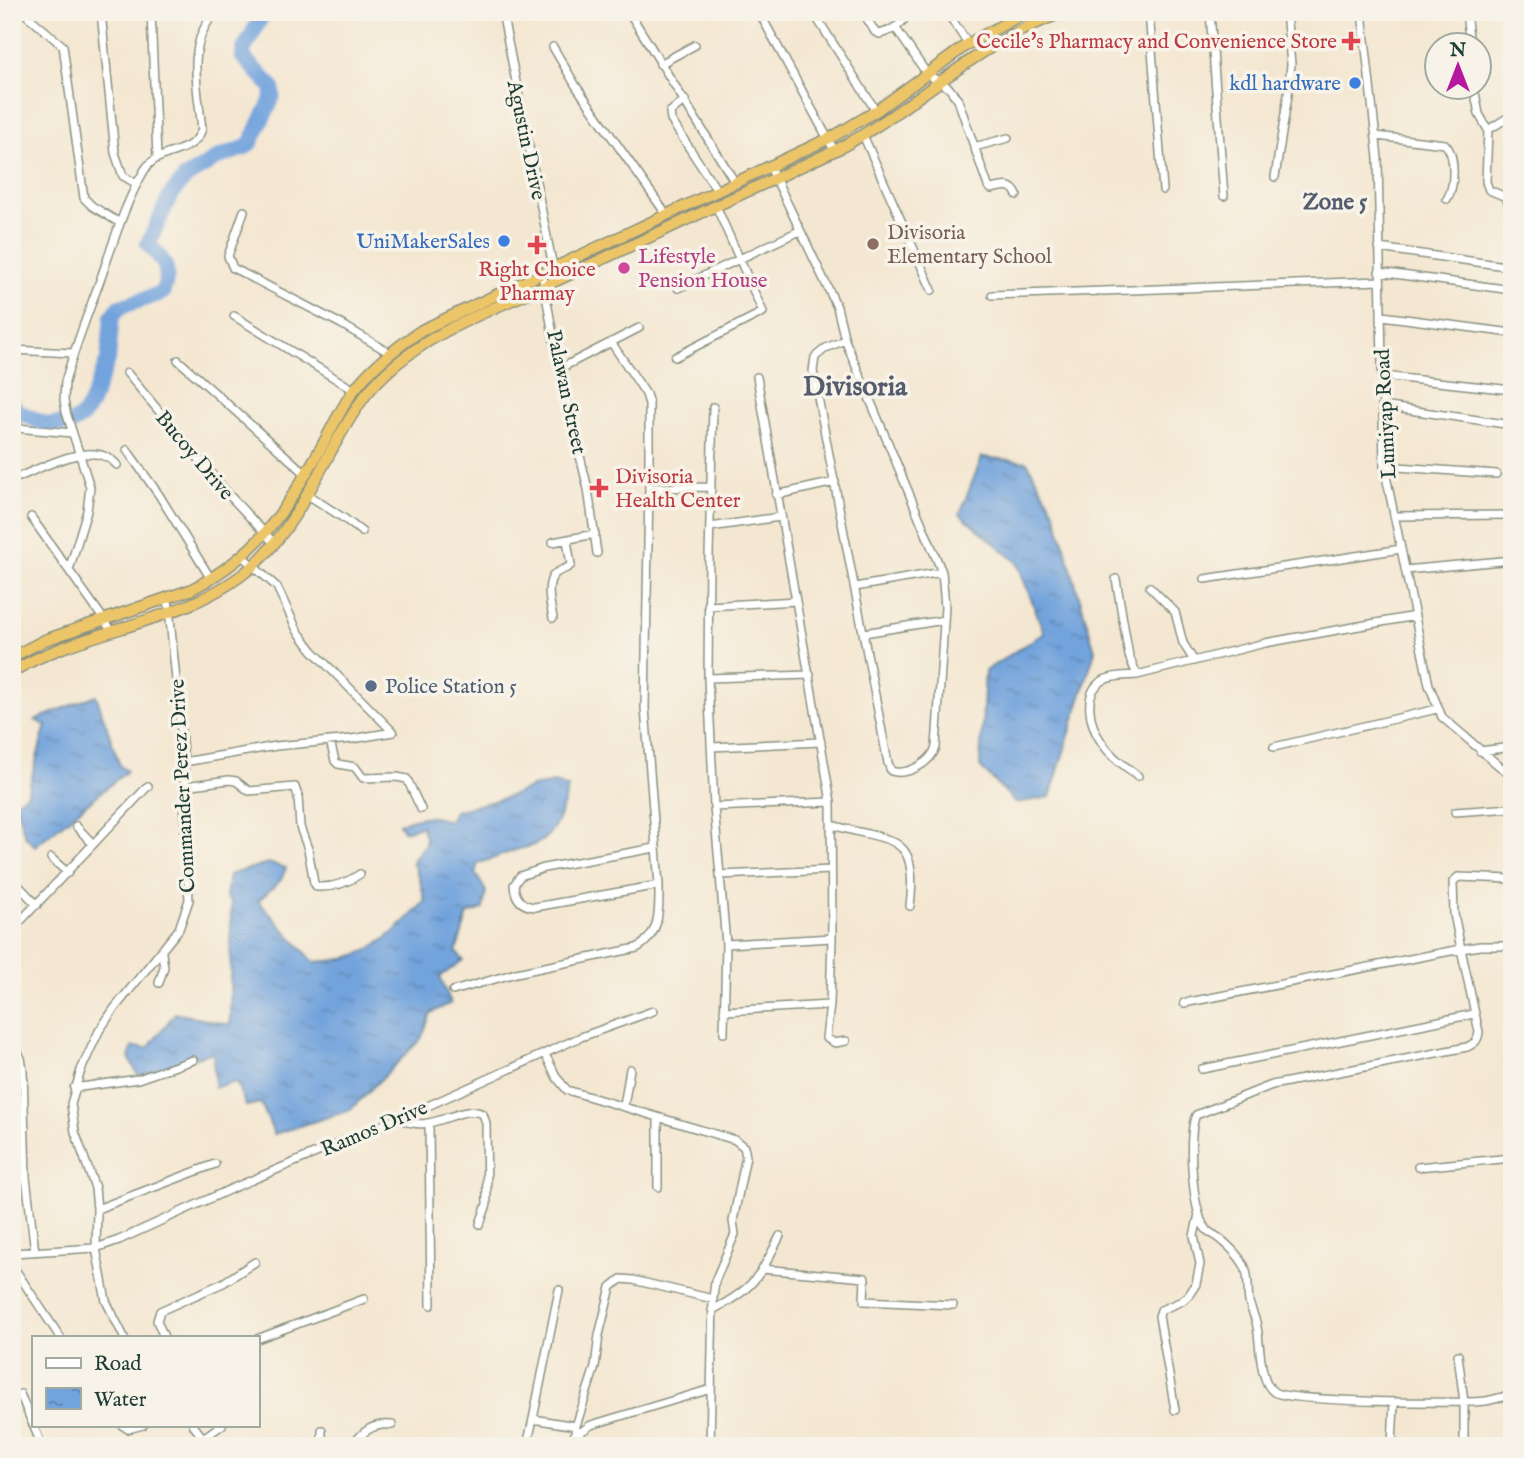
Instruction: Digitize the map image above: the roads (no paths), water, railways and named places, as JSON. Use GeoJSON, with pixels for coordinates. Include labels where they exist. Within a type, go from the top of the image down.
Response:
{"type":"FeatureCollection","features":[{"type":"Feature","properties":{"kind":"highway"},"geometry":{"type":"LineString","coordinates":[[12,673],[58,648],[193,603],[254,565],[354,390],[390,353],[422,330],[827,139],[876,111],[968,44],[1026,12]]}},
{"type":"Feature","properties":{"kind":"highway"},"geometry":{"type":"LineString","coordinates":[[12,657],[46,640],[168,598],[211,579],[269,540],[308,495],[365,397],[392,368],[453,328],[834,150],[863,135],[939,80],[1011,34],[1065,12]]}},
{"type":"Feature","properties":{"kind":"street"},"geometry":{"type":"LineString","coordinates":[[23,12],[63,46],[84,198],[120,223]]}},
{"type":"Feature","properties":{"kind":"street"},"geometry":{"type":"LineString","coordinates":[[101,12],[115,153],[123,176],[137,184]]}},
{"type":"Feature","properties":{"kind":"street"},"geometry":{"type":"LineString","coordinates":[[151,12],[157,157]]}},
{"type":"Feature","properties":{"kind":"street"},"geometry":{"type":"LineString","coordinates":[[69,570],[90,493],[88,475],[78,454],[66,412],[65,382],[120,223],[145,169],[157,157],[182,149],[199,139],[202,129],[196,55],[200,36],[216,12]]}},
{"type":"Feature","properties":{"kind":"street","name":"Agustin Drive"},"geometry":{"type":"LineString","coordinates":[[502,12],[553,267]]}},
{"type":"Feature","properties":{"kind":"street"},"geometry":{"type":"LineString","coordinates":[[629,12],[736,184]]}},
{"type":"Feature","properties":{"kind":"street"},"geometry":{"type":"LineString","coordinates":[[759,12],[834,150]]}},
{"type":"Feature","properties":{"kind":"street"},"geometry":{"type":"LineString","coordinates":[[813,12],[876,111]]}},
{"type":"Feature","properties":{"kind":"street"},"geometry":{"type":"LineString","coordinates":[[863,12],[878,33],[895,27],[905,19],[908,12]]}},
{"type":"Feature","properties":{"kind":"street"},"geometry":{"type":"LineString","coordinates":[[947,12],[968,44]]}},
{"type":"Feature","properties":{"kind":"street"},"geometry":{"type":"LineString","coordinates":[[1149,12],[1163,190]]}},
{"type":"Feature","properties":{"kind":"street"},"geometry":{"type":"LineString","coordinates":[[1210,12],[1224,196]]}},
{"type":"Feature","properties":{"kind":"street"},"geometry":{"type":"LineString","coordinates":[[1275,177],[1291,64],[1286,12]]}},
{"type":"Feature","properties":{"kind":"street","name":"Lumiyap Road"},"geometry":{"type":"LineString","coordinates":[[1362,12],[1376,136],[1384,466],[1429,685],[1437,709],[1455,730],[1512,777]]}},
{"type":"Feature","properties":{"kind":"street"},"geometry":{"type":"LineString","coordinates":[[1466,12],[1468,32]]}},
{"type":"Feature","properties":{"kind":"street"},"geometry":{"type":"LineString","coordinates":[[895,27],[927,74],[949,88],[958,100],[988,186],[991,189],[1009,186],[1014,188],[1017,195]]}},
{"type":"Feature","properties":{"kind":"street"},"geometry":{"type":"LineString","coordinates":[[660,64],[695,45]]}},
{"type":"Feature","properties":{"kind":"street"},"geometry":{"type":"LineString","coordinates":[[553,47],[576,86],[666,214]]}},
{"type":"Feature","properties":{"kind":"street"},"geometry":{"type":"LineString","coordinates":[[685,100],[670,112],[670,120],[718,192]]}},
{"type":"Feature","properties":{"kind":"street"},"geometry":{"type":"LineString","coordinates":[[1477,102],[1479,114],[1488,130],[1487,187],[1491,192],[1499,192],[1506,197],[1512,215]]}},
{"type":"Feature","properties":{"kind":"street"},"geometry":{"type":"LineString","coordinates":[[1488,130],[1512,115]]}},
{"type":"Feature","properties":{"kind":"street"},"geometry":{"type":"LineString","coordinates":[[863,135],[932,290]]}},
{"type":"Feature","properties":{"kind":"street"},"geometry":{"type":"LineString","coordinates":[[1376,136],[1445,144],[1451,152],[1452,185],[1447,199]]}},
{"type":"Feature","properties":{"kind":"street"},"geometry":{"type":"LineString","coordinates":[[974,147],[1008,138]]}},
{"type":"Feature","properties":{"kind":"street"},"geometry":{"type":"LineString","coordinates":[[770,167],[836,307],[845,340],[942,572],[944,620],[936,747],[926,762],[899,773],[891,771],[888,763],[813,364],[819,352],[845,340]]}},
{"type":"Feature","properties":{"kind":"street"},"geometry":{"type":"LineString","coordinates":[[676,357],[763,312],[716,206]]}},
{"type":"Feature","properties":{"kind":"street"},"geometry":{"type":"LineString","coordinates":[[244,211],[228,256],[233,268],[341,324],[390,353]]}},
{"type":"Feature","properties":{"kind":"street"},"geometry":{"type":"LineString","coordinates":[[678,288],[799,231]]}},
{"type":"Feature","properties":{"kind":"street"},"geometry":{"type":"LineString","coordinates":[[1380,248],[1512,267]]}},
{"type":"Feature","properties":{"kind":"street","name":"Palawan Street"},"geometry":{"type":"LineString","coordinates":[[542,272],[559,369],[588,489],[597,553]]}},
{"type":"Feature","properties":{"kind":"street"},"geometry":{"type":"LineString","coordinates":[[1380,272],[1512,290]]}},
{"type":"Feature","properties":{"kind":"street"},"geometry":{"type":"LineString","coordinates":[[992,295],[1380,281]]}},
{"type":"Feature","properties":{"kind":"street"},"geometry":{"type":"LineString","coordinates":[[234,316],[354,390]]}},
{"type":"Feature","properties":{"kind":"street"},"geometry":{"type":"LineString","coordinates":[[1382,316],[1512,333]]}},
{"type":"Feature","properties":{"kind":"street"},"geometry":{"type":"LineString","coordinates":[[559,369],[639,328]]}},
{"type":"Feature","properties":{"kind":"street"},"geometry":{"type":"LineString","coordinates":[[453,991],[516,973],[637,948],[645,943],[659,919],[644,670],[649,404],[646,394],[611,342]]}},
{"type":"Feature","properties":{"kind":"street"},"geometry":{"type":"LineString","coordinates":[[12,350],[73,353]]}},
{"type":"Feature","properties":{"kind":"street"},"geometry":{"type":"LineString","coordinates":[[178,360],[306,474]]}},
{"type":"Feature","properties":{"kind":"street","name":"Bucoy Drive"},"geometry":{"type":"LineString","coordinates":[[127,373],[269,540]]}},
{"type":"Feature","properties":{"kind":"street"},"geometry":{"type":"LineString","coordinates":[[1382,376],[1512,390]]}},
{"type":"Feature","properties":{"kind":"street"},"geometry":{"type":"LineString","coordinates":[[757,377],[831,802],[832,938],[826,1038],[835,1043],[846,1041]]}},
{"type":"Feature","properties":{"kind":"street"},"geometry":{"type":"LineString","coordinates":[[1382,406],[1512,425]]}},
{"type":"Feature","properties":{"kind":"street"},"geometry":{"type":"LineString","coordinates":[[713,407],[708,678],[726,944],[724,1033]]}},
{"type":"Feature","properties":{"kind":"street"},"geometry":{"type":"LineString","coordinates":[[16,428],[71,429]]}},
{"type":"Feature","properties":{"kind":"street"},"geometry":{"type":"LineString","coordinates":[[127,450],[159,495],[211,579]]}},
{"type":"Feature","properties":{"kind":"street"},"geometry":{"type":"LineString","coordinates":[[12,480],[78,454],[101,454],[111,458],[117,466]]}},
{"type":"Feature","properties":{"kind":"street"},"geometry":{"type":"LineString","coordinates":[[1384,466],[1496,474]]}},
{"type":"Feature","properties":{"kind":"street"},"geometry":{"type":"LineString","coordinates":[[776,495],[835,482]]}},
{"type":"Feature","properties":{"kind":"street"},"geometry":{"type":"LineString","coordinates":[[649,488],[711,487]]}},
{"type":"Feature","properties":{"kind":"street"},"geometry":{"type":"LineString","coordinates":[[308,495],[362,532]]}},
{"type":"Feature","properties":{"kind":"street"},"geometry":{"type":"LineString","coordinates":[[1394,516],[1512,515]]}},
{"type":"Feature","properties":{"kind":"street"},"geometry":{"type":"LineString","coordinates":[[31,517],[112,631]]}},
{"type":"Feature","properties":{"kind":"street"},"geometry":{"type":"LineString","coordinates":[[710,527],[780,517]]}},
{"type":"Feature","properties":{"kind":"street"},"geometry":{"type":"LineString","coordinates":[[553,542],[595,534]]}},
{"type":"Feature","properties":{"kind":"street"},"geometry":{"type":"LineString","coordinates":[[554,618],[550,586],[556,572],[566,570],[571,565],[567,540]]}},
{"type":"Feature","properties":{"kind":"street"},"geometry":{"type":"LineString","coordinates":[[1205,579],[1401,549]]}},
{"type":"Feature","properties":{"kind":"street"},"geometry":{"type":"LineString","coordinates":[[184,762],[276,746],[393,732],[312,650],[297,630],[277,587],[243,556]]}},
{"type":"Feature","properties":{"kind":"street"},"geometry":{"type":"LineString","coordinates":[[1405,569],[1512,560]]}},
{"type":"Feature","properties":{"kind":"street"},"geometry":{"type":"LineString","coordinates":[[855,587],[942,572]]}},
{"type":"Feature","properties":{"kind":"street"},"geometry":{"type":"LineString","coordinates":[[1116,579],[1129,656],[1137,676]]}},
{"type":"Feature","properties":{"kind":"street"},"geometry":{"type":"LineString","coordinates":[[1150,587],[1175,612],[1183,643],[1194,661]]}},
{"type":"Feature","properties":{"kind":"street","name":"Commander Perez Drive"},"geometry":{"type":"LineString","coordinates":[[124,1336],[106,1301],[96,1248],[95,1188],[73,1123],[71,1104],[74,1088],[99,1031],[179,929],[189,900],[184,762],[168,598]]}},
{"type":"Feature","properties":{"kind":"street"},"geometry":{"type":"LineString","coordinates":[[708,606],[796,600]]}},
{"type":"Feature","properties":{"kind":"street"},"geometry":{"type":"LineString","coordinates":[[1138,776],[1116,760],[1102,745],[1094,729],[1090,700],[1097,685],[1113,677],[1137,676],[1265,643],[1415,616]]}},
{"type":"Feature","properties":{"kind":"street"},"geometry":{"type":"LineString","coordinates":[[864,633],[944,620]]}},
{"type":"Feature","properties":{"kind":"street"},"geometry":{"type":"LineString","coordinates":[[708,678],[810,675]]}},
{"type":"Feature","properties":{"kind":"street"},"geometry":{"type":"LineString","coordinates":[[1274,747],[1437,709]]}},
{"type":"Feature","properties":{"kind":"street"},"geometry":{"type":"LineString","coordinates":[[12,728],[15,739],[12,750]]}},
{"type":"Feature","properties":{"kind":"street"},"geometry":{"type":"LineString","coordinates":[[330,741],[335,761],[355,767],[363,778],[404,777],[412,786],[421,809]]}},
{"type":"Feature","properties":{"kind":"street"},"geometry":{"type":"LineString","coordinates":[[711,747],[821,742]]}},
{"type":"Feature","properties":{"kind":"street"},"geometry":{"type":"LineString","coordinates":[[1480,751],[1512,747]]}},
{"type":"Feature","properties":{"kind":"street"},"geometry":{"type":"LineString","coordinates":[[185,786],[229,780],[249,791],[295,787],[298,793],[300,827],[311,859],[314,883],[317,887],[331,887],[348,882],[360,874]]}},
{"type":"Feature","properties":{"kind":"street"},"geometry":{"type":"LineString","coordinates":[[12,930],[148,786]]}},
{"type":"Feature","properties":{"kind":"street"},"geometry":{"type":"LineString","coordinates":[[715,807],[831,802]]}},
{"type":"Feature","properties":{"kind":"street"},"geometry":{"type":"LineString","coordinates":[[1455,812],[1512,808]]}},
{"type":"Feature","properties":{"kind":"street"},"geometry":{"type":"LineString","coordinates":[[832,825],[886,838],[904,850],[911,860],[910,906]]}},
{"type":"Feature","properties":{"kind":"street"},"geometry":{"type":"LineString","coordinates":[[76,826],[93,844]]}},
{"type":"Feature","properties":{"kind":"street"},"geometry":{"type":"LineString","coordinates":[[655,848],[544,868],[520,876],[514,885],[518,900],[524,905],[535,907],[659,885]]}},
{"type":"Feature","properties":{"kind":"street"},"geometry":{"type":"LineString","coordinates":[[51,858],[68,873]]}},
{"type":"Feature","properties":{"kind":"street"},"geometry":{"type":"LineString","coordinates":[[720,875],[831,870]]}},
{"type":"Feature","properties":{"kind":"street"},"geometry":{"type":"LineString","coordinates":[[1512,878],[1469,876],[1458,877],[1452,881],[1454,914],[1478,1039],[1467,1046],[1272,1085],[1196,1115],[1192,1123],[1191,1155],[1199,1214],[1207,1230],[1234,1252],[1246,1272],[1248,1298],[1257,1325],[1262,1366],[1274,1392],[1283,1396],[1394,1402],[1486,1401],[1512,1394]]}},
{"type":"Feature","properties":{"kind":"street"},"geometry":{"type":"LineString","coordinates":[[15,882],[37,905]]}},
{"type":"Feature","properties":{"kind":"street"},"geometry":{"type":"LineString","coordinates":[[726,944],[832,938]]}},
{"type":"Feature","properties":{"kind":"street"},"geometry":{"type":"LineString","coordinates":[[1184,1003],[1461,949],[1512,946]]}},
{"type":"Feature","properties":{"kind":"street"},"geometry":{"type":"LineString","coordinates":[[159,983],[164,967],[162,953]]}},
{"type":"Feature","properties":{"kind":"street"},"geometry":{"type":"LineString","coordinates":[[724,1011],[830,1005]]}},
{"type":"Feature","properties":{"kind":"street","name":"Ramos Drive"},"geometry":{"type":"LineString","coordinates":[[12,1253],[96,1248],[145,1229],[581,1037],[653,1011]]}},
{"type":"Feature","properties":{"kind":"street"},"geometry":{"type":"LineString","coordinates":[[1202,1069],[1474,1014]]}},
{"type":"Feature","properties":{"kind":"street"},"geometry":{"type":"LineString","coordinates":[[12,1043],[21,1058],[24,1080],[26,1177],[34,1251]]}},
{"type":"Feature","properties":{"kind":"street"},"geometry":{"type":"LineString","coordinates":[[545,1054],[557,1078],[567,1090],[735,1140],[746,1150],[733,1221],[735,1234],[715,1281],[712,1310],[710,1446]]}},
{"type":"Feature","properties":{"kind":"street"},"geometry":{"type":"LineString","coordinates":[[74,1088],[138,1079],[193,1060]]}},
{"type":"Feature","properties":{"kind":"street"},"geometry":{"type":"LineString","coordinates":[[624,1106],[630,1069]]}},
{"type":"Feature","properties":{"kind":"street"},"geometry":{"type":"LineString","coordinates":[[12,1084],[24,1080]]}},
{"type":"Feature","properties":{"kind":"street"},"geometry":{"type":"LineString","coordinates":[[399,1118],[407,1123],[429,1124],[470,1111],[481,1112],[485,1117],[487,1204],[480,1224]]}},
{"type":"Feature","properties":{"kind":"street"},"geometry":{"type":"LineString","coordinates":[[658,1118],[658,1187]]}},
{"type":"Feature","properties":{"kind":"street"},"geometry":{"type":"LineString","coordinates":[[429,1124],[431,1305]]}},
{"type":"Feature","properties":{"kind":"street"},"geometry":{"type":"LineString","coordinates":[[12,1132],[25,1128]]}},
{"type":"Feature","properties":{"kind":"street"},"geometry":{"type":"LineString","coordinates":[[1418,1167],[1512,1158]]}},
{"type":"Feature","properties":{"kind":"street"},"geometry":{"type":"LineString","coordinates":[[97,1209],[215,1164]]}},
{"type":"Feature","properties":{"kind":"street"},"geometry":{"type":"LineString","coordinates":[[12,1181],[26,1177]]}},
{"type":"Feature","properties":{"kind":"street"},"geometry":{"type":"LineString","coordinates":[[1175,1410],[1159,1316],[1164,1308],[1189,1295],[1196,1284],[1200,1264],[1194,1236],[1199,1214]]}},
{"type":"Feature","properties":{"kind":"street"},"geometry":{"type":"LineString","coordinates":[[712,1310],[745,1292],[762,1269],[779,1236]]}},
{"type":"Feature","properties":{"kind":"street"},"geometry":{"type":"LineString","coordinates":[[164,1336],[157,1321],[160,1311],[223,1283],[256,1262]]}},
{"type":"Feature","properties":{"kind":"street"},"geometry":{"type":"LineString","coordinates":[[12,1265],[59,1336]]}},
{"type":"Feature","properties":{"kind":"street"},"geometry":{"type":"LineString","coordinates":[[762,1269],[864,1278],[864,1301],[953,1305]]}},
{"type":"Feature","properties":{"kind":"street"},"geometry":{"type":"LineString","coordinates":[[573,1446],[576,1426],[595,1367],[608,1294],[614,1283],[621,1279],[633,1280],[713,1299]]}},
{"type":"Feature","properties":{"kind":"street"},"geometry":{"type":"LineString","coordinates":[[527,1446],[559,1290]]}},
{"type":"Feature","properties":{"kind":"street"},"geometry":{"type":"LineString","coordinates":[[259,1338],[365,1299]]}},
{"type":"Feature","properties":{"kind":"street"},"geometry":{"type":"LineString","coordinates":[[1458,1355],[1464,1402],[1464,1446]]}},
{"type":"Feature","properties":{"kind":"street"},"geometry":{"type":"LineString","coordinates":[[574,1437],[591,1425],[711,1389]]}},
{"type":"Feature","properties":{"kind":"street"},"geometry":{"type":"LineString","coordinates":[[20,1394],[32,1422]]}},
{"type":"Feature","properties":{"kind":"street"},"geometry":{"type":"LineString","coordinates":[[1392,1446],[1394,1402]]}},
{"type":"Feature","properties":{"kind":"street"},"geometry":{"type":"LineString","coordinates":[[533,1419],[576,1426]]}},
{"type":"Feature","properties":{"kind":"street"},"geometry":{"type":"LineString","coordinates":[[352,1446],[366,1429],[376,1425],[392,1425]]}},
{"type":"Feature","properties":{"kind":"street"},"geometry":{"type":"LineString","coordinates":[[34,1426],[42,1446]]}},
{"type":"Feature","properties":{"kind":"street"},"geometry":{"type":"LineString","coordinates":[[193,1426],[209,1446]]}},
{"type":"Feature","properties":{"kind":"street"},"geometry":{"type":"LineString","coordinates":[[203,1438],[221,1426]]}},
{"type":"Feature","properties":{"kind":"street"},"geometry":{"type":"LineString","coordinates":[[322,1430],[322,1446]]}},
{"type":"Feature","properties":{"kind":"water"},"geometry":{"type":"Polygon","coordinates":[[[982,457],[1027,462],[1055,513],[1095,651],[1050,797],[1016,803],[980,767],[985,671],[1044,633],[1017,562],[960,514],[982,457]]]}},
{"type":"Feature","properties":{"kind":"water"},"geometry":{"type":"Polygon","coordinates":[[[96,695],[120,766],[127,771],[35,846],[25,836],[15,802],[27,794],[46,725],[35,720],[96,695]]]}},
{"type":"Feature","properties":{"kind":"water"},"geometry":{"type":"Polygon","coordinates":[[[555,783],[568,788],[558,820],[549,834],[536,844],[478,863],[475,873],[486,891],[483,909],[468,914],[456,952],[463,960],[440,977],[451,1003],[431,1013],[421,1039],[350,1110],[274,1134],[261,1103],[246,1106],[236,1082],[215,1087],[213,1052],[138,1076],[129,1057],[133,1047],[148,1048],[175,1013],[230,1025],[231,903],[226,897],[229,875],[268,863],[286,868],[281,880],[258,901],[314,962],[346,958],[380,943],[425,901],[412,862],[426,842],[422,826],[403,831],[399,824],[424,817],[449,821],[454,811],[505,798],[532,787],[555,783]]]}},
{"type":"Feature","properties":{"kind":"waterway"},"geometry":{"type":"LineString","coordinates":[[12,403],[17,411],[47,425],[72,423],[83,416],[108,360],[112,316],[120,307],[162,293],[166,278],[165,266],[148,244],[170,196],[186,177],[251,142],[271,101],[272,87],[243,57],[244,49],[264,12]]}},
{"type":"Feature","properties":{"kind":"place","name":"Cecile's Pharmacy and Convenience Store"},"geometry":{"type":"Point","coordinates":[1351,41]}},
{"type":"Feature","properties":{"kind":"place","name":"kdl hardware"},"geometry":{"type":"Point","coordinates":[1355,83]}},
{"type":"Feature","properties":{"kind":"place","name":"UniMakerSales"},"geometry":{"type":"Point","coordinates":[504,241]}},
{"type":"Feature","properties":{"kind":"place","name":"Divisoria Elementary School"},"geometry":{"type":"Point","coordinates":[873,244]}},
{"type":"Feature","properties":{"kind":"place","name":"Right Choice Pharmay"},"geometry":{"type":"Point","coordinates":[537,245]}},
{"type":"Feature","properties":{"kind":"place","name":"Lifestyle Pension House"},"geometry":{"type":"Point","coordinates":[624,268]}},
{"type":"Feature","properties":{"kind":"place","name":"Divisoria Health Center"},"geometry":{"type":"Point","coordinates":[599,488]}},
{"type":"Feature","properties":{"kind":"place","name":"Police Station 5"},"geometry":{"type":"Point","coordinates":[371,686]}},
{"type":"Feature","properties":{"kind":"district","name":"Zone 5"},"geometry":{"type":"Point","coordinates":[1335,201]}},
{"type":"Feature","properties":{"kind":"district","name":"Divisoria"},"geometry":{"type":"Point","coordinates":[855,385]}}]}
